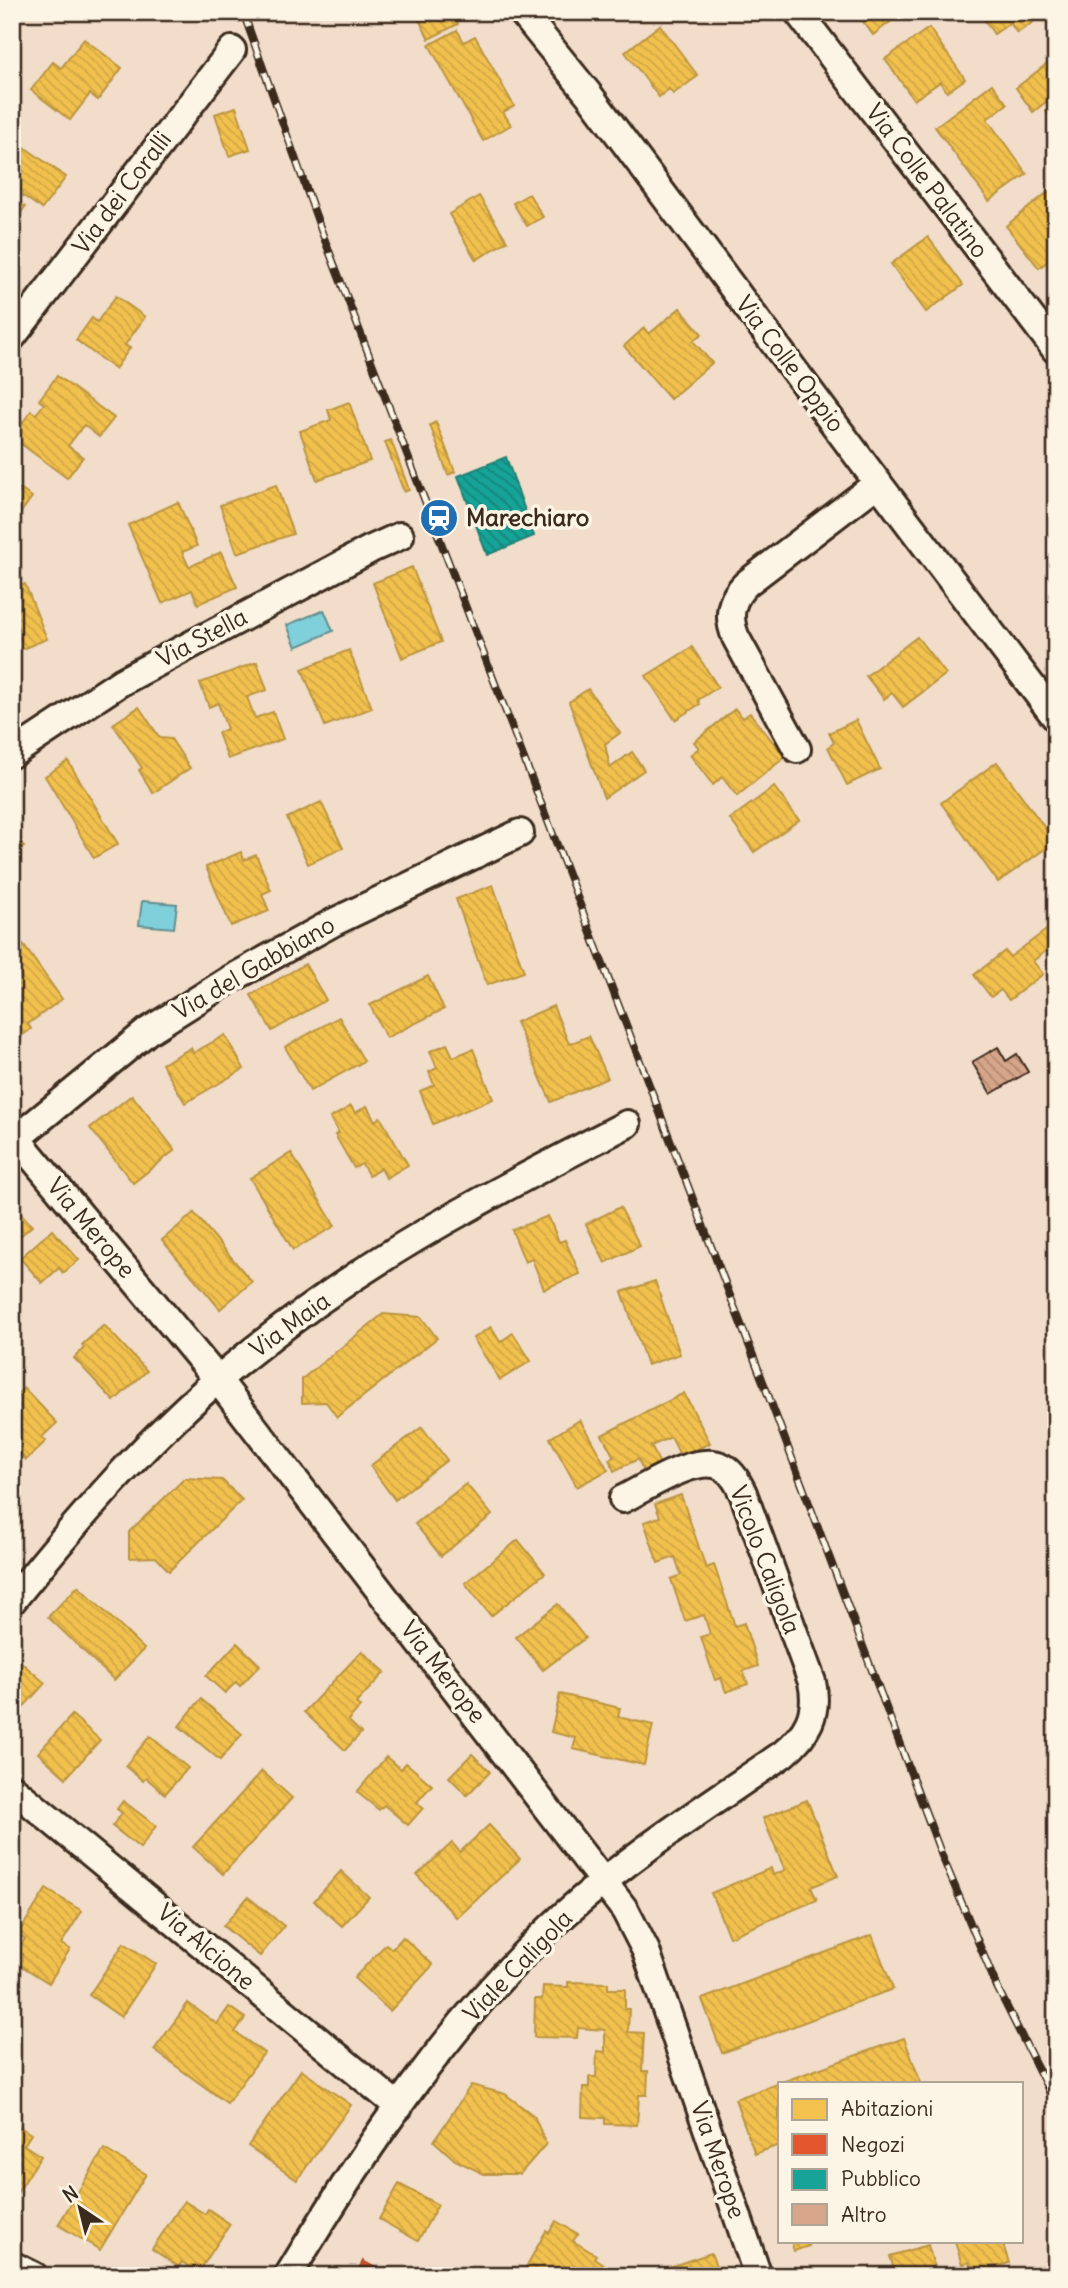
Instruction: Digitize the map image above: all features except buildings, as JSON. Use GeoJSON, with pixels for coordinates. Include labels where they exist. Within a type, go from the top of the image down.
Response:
{"type":"FeatureCollection","features":[{"type":"Feature","properties":{"kind":"street","name":"Via Colle Oppio"},"geometry":{"type":"LineString","coordinates":[[522,12],[590,96],[1056,718]]}},
{"type":"Feature","properties":{"kind":"street","name":"Via Colle Palatino"},"geometry":{"type":"LineString","coordinates":[[798,12],[1056,350]]}},
{"type":"Feature","properties":{"kind":"street","name":"Via dei Coralli"},"geometry":{"type":"LineString","coordinates":[[12,337],[232,50]]}},
{"type":"Feature","properties":{"kind":"street"},"geometry":{"type":"LineString","coordinates":[[797,749],[736,638],[730,609],[737,594],[747,583],[878,483]]}},
{"type":"Feature","properties":{"kind":"street","name":"Via Stella"},"geometry":{"type":"LineString","coordinates":[[12,754],[154,664],[400,536]]}},
{"type":"Feature","properties":{"kind":"street","name":"Via del Gabbiano"},"geometry":{"type":"LineString","coordinates":[[14,1138],[148,1031],[229,979],[334,922],[520,833]]}},
{"type":"Feature","properties":{"kind":"street","name":"Via Maia"},"geometry":{"type":"LineString","coordinates":[[12,1601],[97,1502],[169,1426],[218,1380],[296,1319],[402,1247],[470,1206],[627,1124]]}},
{"type":"Feature","properties":{"kind":"street","name":"Via Merope"},"geometry":{"type":"LineString","coordinates":[[14,1138],[218,1380],[625,1910],[646,1951],[758,2276]]}},
{"type":"Feature","properties":{"kind":"street","name":"Vicolo Caligola"},"geometry":{"type":"LineString","coordinates":[[623,1499],[702,1463],[723,1467],[731,1474],[743,1493],[812,1682],[815,1707],[812,1720]]}},
{"type":"Feature","properties":{"kind":"street","name":"Viale Caligola"},"geometry":{"type":"LineString","coordinates":[[288,2276],[399,2107],[500,1980],[563,1916],[604,1880],[783,1754],[804,1734],[812,1720]]}},
{"type":"Feature","properties":{"kind":"street","name":"Via Alcione"},"geometry":{"type":"LineString","coordinates":[[12,1788],[399,2107]]}},
{"type":"Feature","properties":{"kind":"street"},"geometry":{"type":"LineString","coordinates":[[12,2265],[34,2276]]}},
{"type":"Feature","properties":{"kind":"water"},"geometry":{"type":"Polygon","coordinates":[[[324,610],[333,631],[296,647],[287,625],[324,610]]]}},
{"type":"Feature","properties":{"kind":"water"},"geometry":{"type":"Polygon","coordinates":[[[142,901],[177,904],[174,928],[139,925],[142,901]]]}},
{"type":"Feature","properties":{"kind":"railway"},"geometry":{"type":"LineString","coordinates":[[243,12],[321,230],[942,1856],[997,1987],[1056,2105]]}},
{"type":"Feature","properties":{"kind":"place","name":"Marechiaro"},"geometry":{"type":"Point","coordinates":[439,518]}}]}
